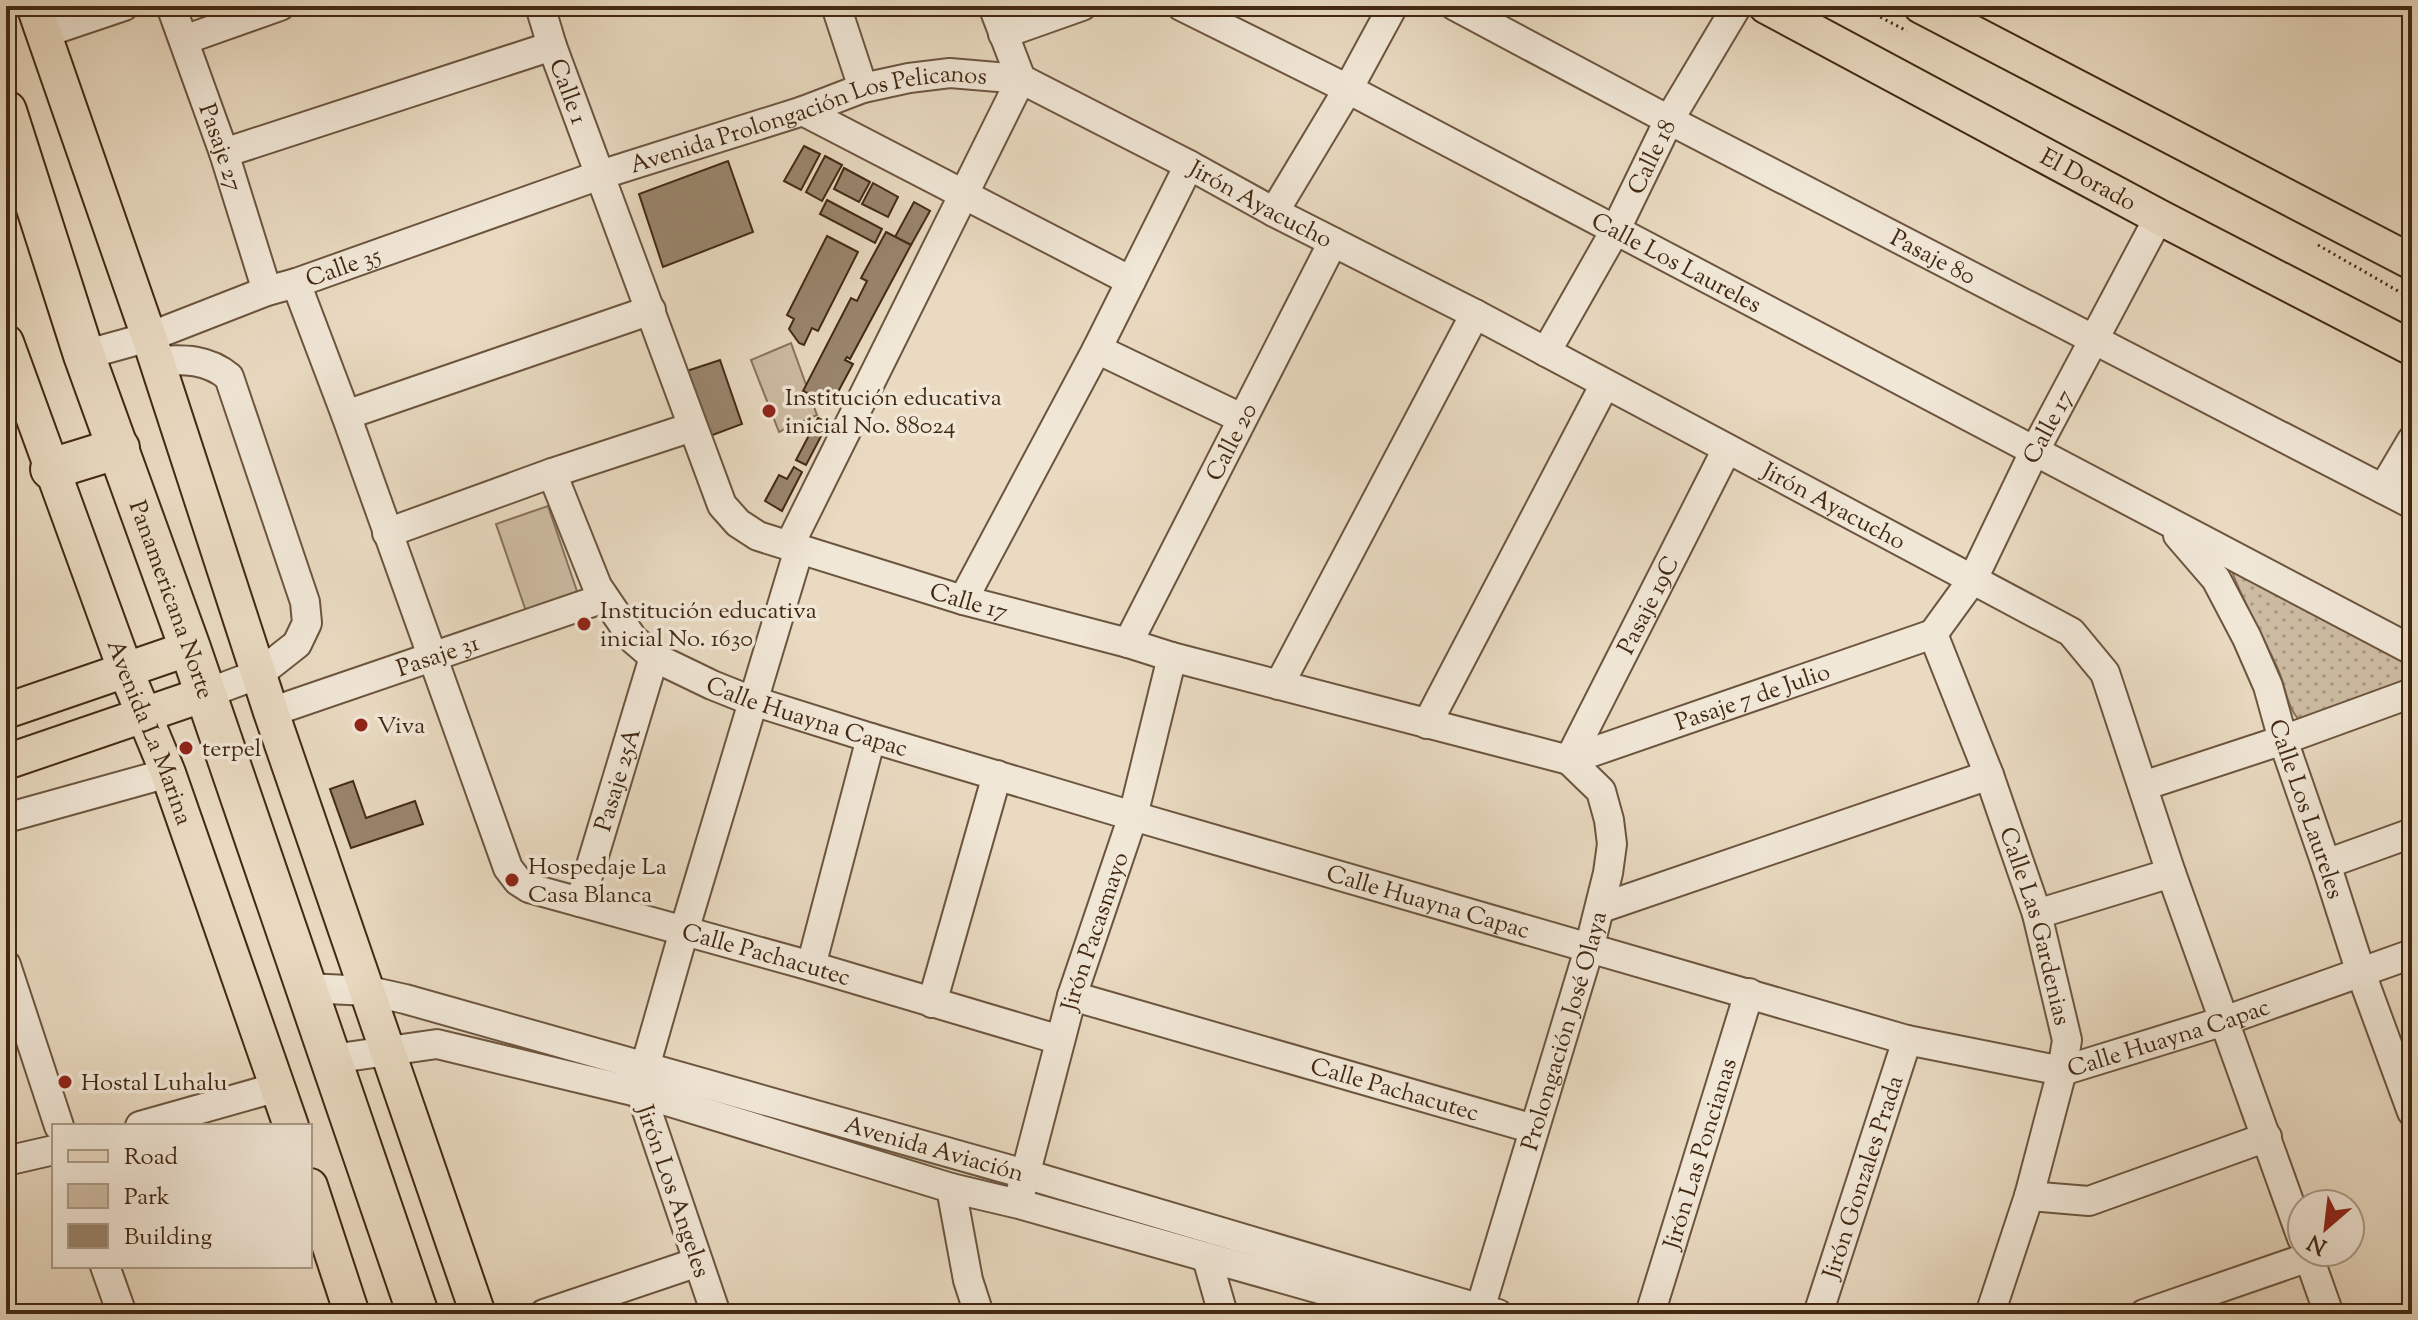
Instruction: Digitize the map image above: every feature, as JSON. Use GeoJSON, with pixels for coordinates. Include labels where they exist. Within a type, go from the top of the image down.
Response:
{"type":"FeatureCollection","features":[{"type":"Feature","properties":{"kind":"highway","name":"Panamericana Norte"},"geometry":{"type":"LineString","coordinates":[[6,111],[84,355],[190,648],[418,1314]]}},
{"type":"Feature","properties":{"kind":"highway"},"geometry":{"type":"LineString","coordinates":[[51,469],[119,448]]}},
{"type":"Feature","properties":{"kind":"main road","name":"El Dorado"},"geometry":{"type":"LineString","coordinates":[[1766,6],[2159,217],[2412,348]]}},
{"type":"Feature","properties":{"kind":"main road"},"geometry":{"type":"LineString","coordinates":[[1921,6],[2412,262]]}},
{"type":"Feature","properties":{"kind":"main road"},"geometry":{"type":"LineString","coordinates":[[39,20],[153,349],[271,712],[369,991],[386,1051],[478,1314]]}},
{"type":"Feature","properties":{"kind":"main road","name":"Avenida La Marina"},"geometry":{"type":"LineString","coordinates":[[6,342],[125,669],[168,773],[290,1124]]}},
{"type":"Feature","properties":{"kind":"main road"},"geometry":{"type":"LineString","coordinates":[[6,711],[190,648]]}},
{"type":"Feature","properties":{"kind":"main road"},"geometry":{"type":"LineString","coordinates":[[6,762],[205,694]]}},
{"type":"Feature","properties":{"kind":"main road"},"geometry":{"type":"LineString","coordinates":[[312,1192],[352,1314]]}},
{"type":"Feature","properties":{"kind":"street"},"geometry":{"type":"LineString","coordinates":[[39,20],[124,6]]}},
{"type":"Feature","properties":{"kind":"street","name":"Pasaje 27"},"geometry":{"type":"LineString","coordinates":[[171,6],[224,153],[267,291]]}},
{"type":"Feature","properties":{"kind":"street"},"geometry":{"type":"LineString","coordinates":[[184,40],[280,6]]}},
{"type":"Feature","properties":{"kind":"street","name":"Calle 1"},"geometry":{"type":"LineString","coordinates":[[540,6],[600,175]]}},
{"type":"Feature","properties":{"kind":"street"},"geometry":{"type":"LineString","coordinates":[[836,6],[863,88]]}},
{"type":"Feature","properties":{"kind":"street"},"geometry":{"type":"LineString","coordinates":[[643,1080],[684,931],[754,701],[794,548],[1021,79],[993,6]]}},
{"type":"Feature","properties":{"kind":"street"},"geometry":{"type":"LineString","coordinates":[[1003,34],[1082,6]]}},
{"type":"Feature","properties":{"kind":"street","name":"Calle Los Laureles"},"geometry":{"type":"LineString","coordinates":[[1181,6],[1616,229],[2412,650]]}},
{"type":"Feature","properties":{"kind":"street"},"geometry":{"type":"LineString","coordinates":[[1274,212],[1348,89],[1393,6]]}},
{"type":"Feature","properties":{"kind":"street","name":"Pasaje 80"},"geometry":{"type":"LineString","coordinates":[[1455,6],[2412,504]]}},
{"type":"Feature","properties":{"kind":"street","name":"Calle 18"},"geometry":{"type":"LineString","coordinates":[[1546,352],[1616,229],[1669,120],[1737,6]]}},
{"type":"Feature","properties":{"kind":"street"},"geometry":{"type":"LineString","coordinates":[[224,153],[552,46]]}},
{"type":"Feature","properties":{"kind":"street","name":"Avenida Prolongación Los Pelicanos"},"geometry":{"type":"LineString","coordinates":[[600,175],[803,111],[863,88],[950,73],[1021,79]]}},
{"type":"Feature","properties":{"kind":"street","name":"Jirón Ayacucho"},"geometry":{"type":"LineString","coordinates":[[1021,79],[1475,314],[2071,632],[2105,673],[2171,873],[2286,1192]]}},
{"type":"Feature","properties":{"kind":"street"},"geometry":{"type":"LineString","coordinates":[[803,111],[1131,281]]}},
{"type":"Feature","properties":{"kind":"street"},"geometry":{"type":"LineString","coordinates":[[963,600],[1097,349],[1189,165]]}},
{"type":"Feature","properties":{"kind":"street","name":"Calle 17"},"geometry":{"type":"LineString","coordinates":[[600,175],[722,505],[738,523],[758,536],[963,600],[1569,760]]}},
{"type":"Feature","properties":{"kind":"street","name":"Calle 35"},"geometry":{"type":"LineString","coordinates":[[84,355],[153,349],[267,291],[600,175]]}},
{"type":"Feature","properties":{"kind":"street","name":"Calle 17"},"geometry":{"type":"LineString","coordinates":[[1933,634],[1973,579],[2034,452],[2159,217]]}},
{"type":"Feature","properties":{"kind":"street","name":"Calle 20"},"geometry":{"type":"LineString","coordinates":[[1128,643],[1333,242]]}},
{"type":"Feature","properties":{"kind":"street","name":"Calle Pachacutec"},"geometry":{"type":"LineString","coordinates":[[296,283],[508,868],[518,881],[529,888],[811,966],[1060,1040]]}},
{"type":"Feature","properties":{"kind":"street"},"geometry":{"type":"LineString","coordinates":[[346,415],[651,310]]}},
{"type":"Feature","properties":{"kind":"street"},"geometry":{"type":"LineString","coordinates":[[1279,685],[1475,314]]}},
{"type":"Feature","properties":{"kind":"street"},"geometry":{"type":"LineString","coordinates":[[153,349],[220,369],[229,377],[305,602],[307,623],[297,644],[259,674],[205,694]]}},
{"type":"Feature","properties":{"kind":"street"},"geometry":{"type":"LineString","coordinates":[[1097,349],[1241,418]]}},
{"type":"Feature","properties":{"kind":"street"},"geometry":{"type":"LineString","coordinates":[[1427,724],[1605,384]]}},
{"type":"Feature","properties":{"kind":"street"},"geometry":{"type":"LineString","coordinates":[[387,533],[552,473],[692,427]]}},
{"type":"Feature","properties":{"kind":"street"},"geometry":{"type":"LineString","coordinates":[[2383,489],[2412,440]]}},
{"type":"Feature","properties":{"kind":"street","name":"Pasaje 19C"},"geometry":{"type":"LineString","coordinates":[[1569,760],[1727,449]]}},
{"type":"Feature","properties":{"kind":"street","name":"Calle Huayna Capac"},"geometry":{"type":"LineString","coordinates":[[552,473],[604,598],[633,639],[654,657],[712,685],[871,738],[1133,816],[1907,1040],[2062,1071],[2224,1021],[2412,954]]}},
{"type":"Feature","properties":{"kind":"street","name":"Calle Los Laureles"},"geometry":{"type":"LineString","coordinates":[[2168,523],[2216,579],[2268,686],[2361,973],[2410,1099]]}},
{"type":"Feature","properties":{"kind":"street","name":"Pasaje 31"},"geometry":{"type":"LineString","coordinates":[[271,712],[604,598]]}},
{"type":"Feature","properties":{"kind":"street","name":"Pasaje 7 de Julio"},"geometry":{"type":"LineString","coordinates":[[1569,760],[1933,634]]}},
{"type":"Feature","properties":{"kind":"street","name":"Calle Las Gardenias"},"geometry":{"type":"LineString","coordinates":[[1933,634],[1989,775],[2037,914],[2067,1040],[2062,1071],[2029,1196],[1990,1314]]}},
{"type":"Feature","properties":{"kind":"street","name":"Pasaje 25A"},"geometry":{"type":"LineString","coordinates":[[580,902],[654,657]]}},
{"type":"Feature","properties":{"kind":"street","name":"Jirón Pacasmayo"},"geometry":{"type":"LineString","coordinates":[[1019,1204],[1072,996],[1133,816],[1172,657]]}},
{"type":"Feature","properties":{"kind":"street"},"geometry":{"type":"LineString","coordinates":[[2143,786],[2412,693]]}},
{"type":"Feature","properties":{"kind":"street"},"geometry":{"type":"LineString","coordinates":[[811,966],[871,738]]}},
{"type":"Feature","properties":{"kind":"street","name":"Prolongación José Olaya"},"geometry":{"type":"LineString","coordinates":[[1487,1312],[1534,1129],[1601,908],[1612,844],[1601,791],[1569,760]]}},
{"type":"Feature","properties":{"kind":"street"},"geometry":{"type":"LineString","coordinates":[[6,818],[168,773]]}},
{"type":"Feature","properties":{"kind":"street"},"geometry":{"type":"LineString","coordinates":[[932,1003],[997,775]]}},
{"type":"Feature","properties":{"kind":"street"},"geometry":{"type":"LineString","coordinates":[[1601,908],[1989,775]]}},
{"type":"Feature","properties":{"kind":"street"},"geometry":{"type":"LineString","coordinates":[[2326,864],[2412,833]]}},
{"type":"Feature","properties":{"kind":"street"},"geometry":{"type":"LineString","coordinates":[[2037,914],[2171,873]]}},
{"type":"Feature","properties":{"kind":"street"},"geometry":{"type":"LineString","coordinates":[[6,965],[58,1124]]}},
{"type":"Feature","properties":{"kind":"street","name":"Avenida Aviación"},"geometry":{"type":"LineString","coordinates":[[306,988],[369,991],[405,999],[951,1188],[1019,1204],[1408,1314]]}},
{"type":"Feature","properties":{"kind":"street","name":"Jirón Las Poncianas"},"geometry":{"type":"LineString","coordinates":[[1650,1314],[1749,993]]}},
{"type":"Feature","properties":{"kind":"street","name":"Calle Pachacutec"},"geometry":{"type":"LineString","coordinates":[[1072,996],[1534,1129]]}},
{"type":"Feature","properties":{"kind":"street","name":"Jirón Gonzales Prada"},"geometry":{"type":"LineString","coordinates":[[1818,1314],[1907,1040]]}},
{"type":"Feature","properties":{"kind":"street","name":"Avenida Aviación"},"geometry":{"type":"LineString","coordinates":[[332,1059],[437,1044],[643,1080],[1025,1174],[1487,1312]]}},
{"type":"Feature","properties":{"kind":"street","name":"Jirón Los Angeles"},"geometry":{"type":"LineString","coordinates":[[643,1080],[716,1314]]}},
{"type":"Feature","properties":{"kind":"street"},"geometry":{"type":"LineString","coordinates":[[147,1124],[278,1087]]}},
{"type":"Feature","properties":{"kind":"street"},"geometry":{"type":"LineString","coordinates":[[2029,1196],[2089,1201],[2267,1137]]}},
{"type":"Feature","properties":{"kind":"street"},"geometry":{"type":"LineString","coordinates":[[6,1161],[52,1150]]}},
{"type":"Feature","properties":{"kind":"street"},"geometry":{"type":"LineString","coordinates":[[951,1188],[968,1280],[979,1314]]}},
{"type":"Feature","properties":{"kind":"street"},"geometry":{"type":"LineString","coordinates":[[2144,1314],[2286,1257]]}},
{"type":"Feature","properties":{"kind":"street"},"geometry":{"type":"LineString","coordinates":[[1207,1258],[1223,1314]]}},
{"type":"Feature","properties":{"kind":"street"},"geometry":{"type":"LineString","coordinates":[[544,1314],[698,1262]]}},
{"type":"Feature","properties":{"kind":"street"},"geometry":{"type":"LineString","coordinates":[[106,1268],[122,1314]]}},
{"type":"Feature","properties":{"kind":"street","name":"Jirón Ayacucho"},"geometry":{"type":"LineString","coordinates":[[2313,1268],[2329,1314]]}},
{"type":"Feature","properties":{"kind":"green space"},"geometry":{"type":"Polygon","coordinates":[[[791,343],[817,415],[779,432],[751,360],[791,343]]]}},
{"type":"Feature","properties":{"kind":"green space"},"geometry":{"type":"Polygon","coordinates":[[[548,506],[580,600],[528,617],[496,524],[548,506]]]}},
{"type":"Feature","properties":{"kind":"green space"},"geometry":{"type":"Polygon","coordinates":[[[2240,568],[2412,656],[2412,684],[2298,719],[2233,574],[2240,568]]]}},
{"type":"Feature","properties":{"kind":"building"},"geometry":{"type":"Polygon","coordinates":[[[804,146],[820,154],[801,190],[784,181],[804,146]]]}},
{"type":"Feature","properties":{"kind":"building"},"geometry":{"type":"Polygon","coordinates":[[[825,156],[842,165],[822,201],[806,192],[825,156]]]}},
{"type":"Feature","properties":{"kind":"building"},"geometry":{"type":"Polygon","coordinates":[[[728,161],[753,232],[663,267],[639,194],[728,161]]]}},
{"type":"Feature","properties":{"kind":"building"},"geometry":{"type":"Polygon","coordinates":[[[844,168],[870,182],[859,202],[834,189],[844,168]]]}},
{"type":"Feature","properties":{"kind":"building"},"geometry":{"type":"Polygon","coordinates":[[[873,183],[898,197],[888,217],[862,204],[873,183]]]}},
{"type":"Feature","properties":{"kind":"building"},"geometry":{"type":"Polygon","coordinates":[[[827,200],[882,229],[875,243],[820,214],[827,200]]]}},
{"type":"Feature","properties":{"kind":"building"},"geometry":{"type":"Polygon","coordinates":[[[914,202],[930,211],[911,245],[895,237],[914,202]]]}},
{"type":"Feature","properties":{"kind":"building"},"geometry":{"type":"Polygon","coordinates":[[[886,232],[911,245],[850,359],[847,357],[845,360],[853,364],[831,405],[803,391],[851,298],[857,301],[867,281],[861,278],[886,232]]]}},
{"type":"Feature","properties":{"kind":"building"},"geometry":{"type":"Polygon","coordinates":[[[827,236],[858,252],[818,331],[812,328],[804,345],[789,329],[794,319],[787,315],[827,236]]]}},
{"type":"Feature","properties":{"kind":"building"},"geometry":{"type":"Polygon","coordinates":[[[720,360],[742,424],[710,436],[687,371],[720,360]]]}},
{"type":"Feature","properties":{"kind":"building"},"geometry":{"type":"Polygon","coordinates":[[[818,418],[828,423],[806,465],[796,460],[818,418]]]}},
{"type":"Feature","properties":{"kind":"building"},"geometry":{"type":"Polygon","coordinates":[[[794,467],[802,472],[782,511],[765,501],[779,475],[787,479],[794,467]]]}},
{"type":"Feature","properties":{"kind":"building"},"geometry":{"type":"Polygon","coordinates":[[[353,781],[366,818],[415,801],[423,824],[351,848],[330,789],[353,781]]]}},
{"type":"Feature","properties":{"kind":"place","name":"Institución educativa inicial No. 88024"},"geometry":{"type":"Point","coordinates":[769,411]}},
{"type":"Feature","properties":{"kind":"place","name":"Institución educativa inicial No. 1630"},"geometry":{"type":"Point","coordinates":[584,624]}},
{"type":"Feature","properties":{"kind":"place","name":"Viva"},"geometry":{"type":"Point","coordinates":[361,725]}},
{"type":"Feature","properties":{"kind":"place","name":"terpel"},"geometry":{"type":"Point","coordinates":[186,748]}},
{"type":"Feature","properties":{"kind":"place","name":"Hospedaje La Casa Blanca"},"geometry":{"type":"Point","coordinates":[512,880]}},
{"type":"Feature","properties":{"kind":"place","name":"Hostal Luhalu"},"geometry":{"type":"Point","coordinates":[65,1082]}}]}
